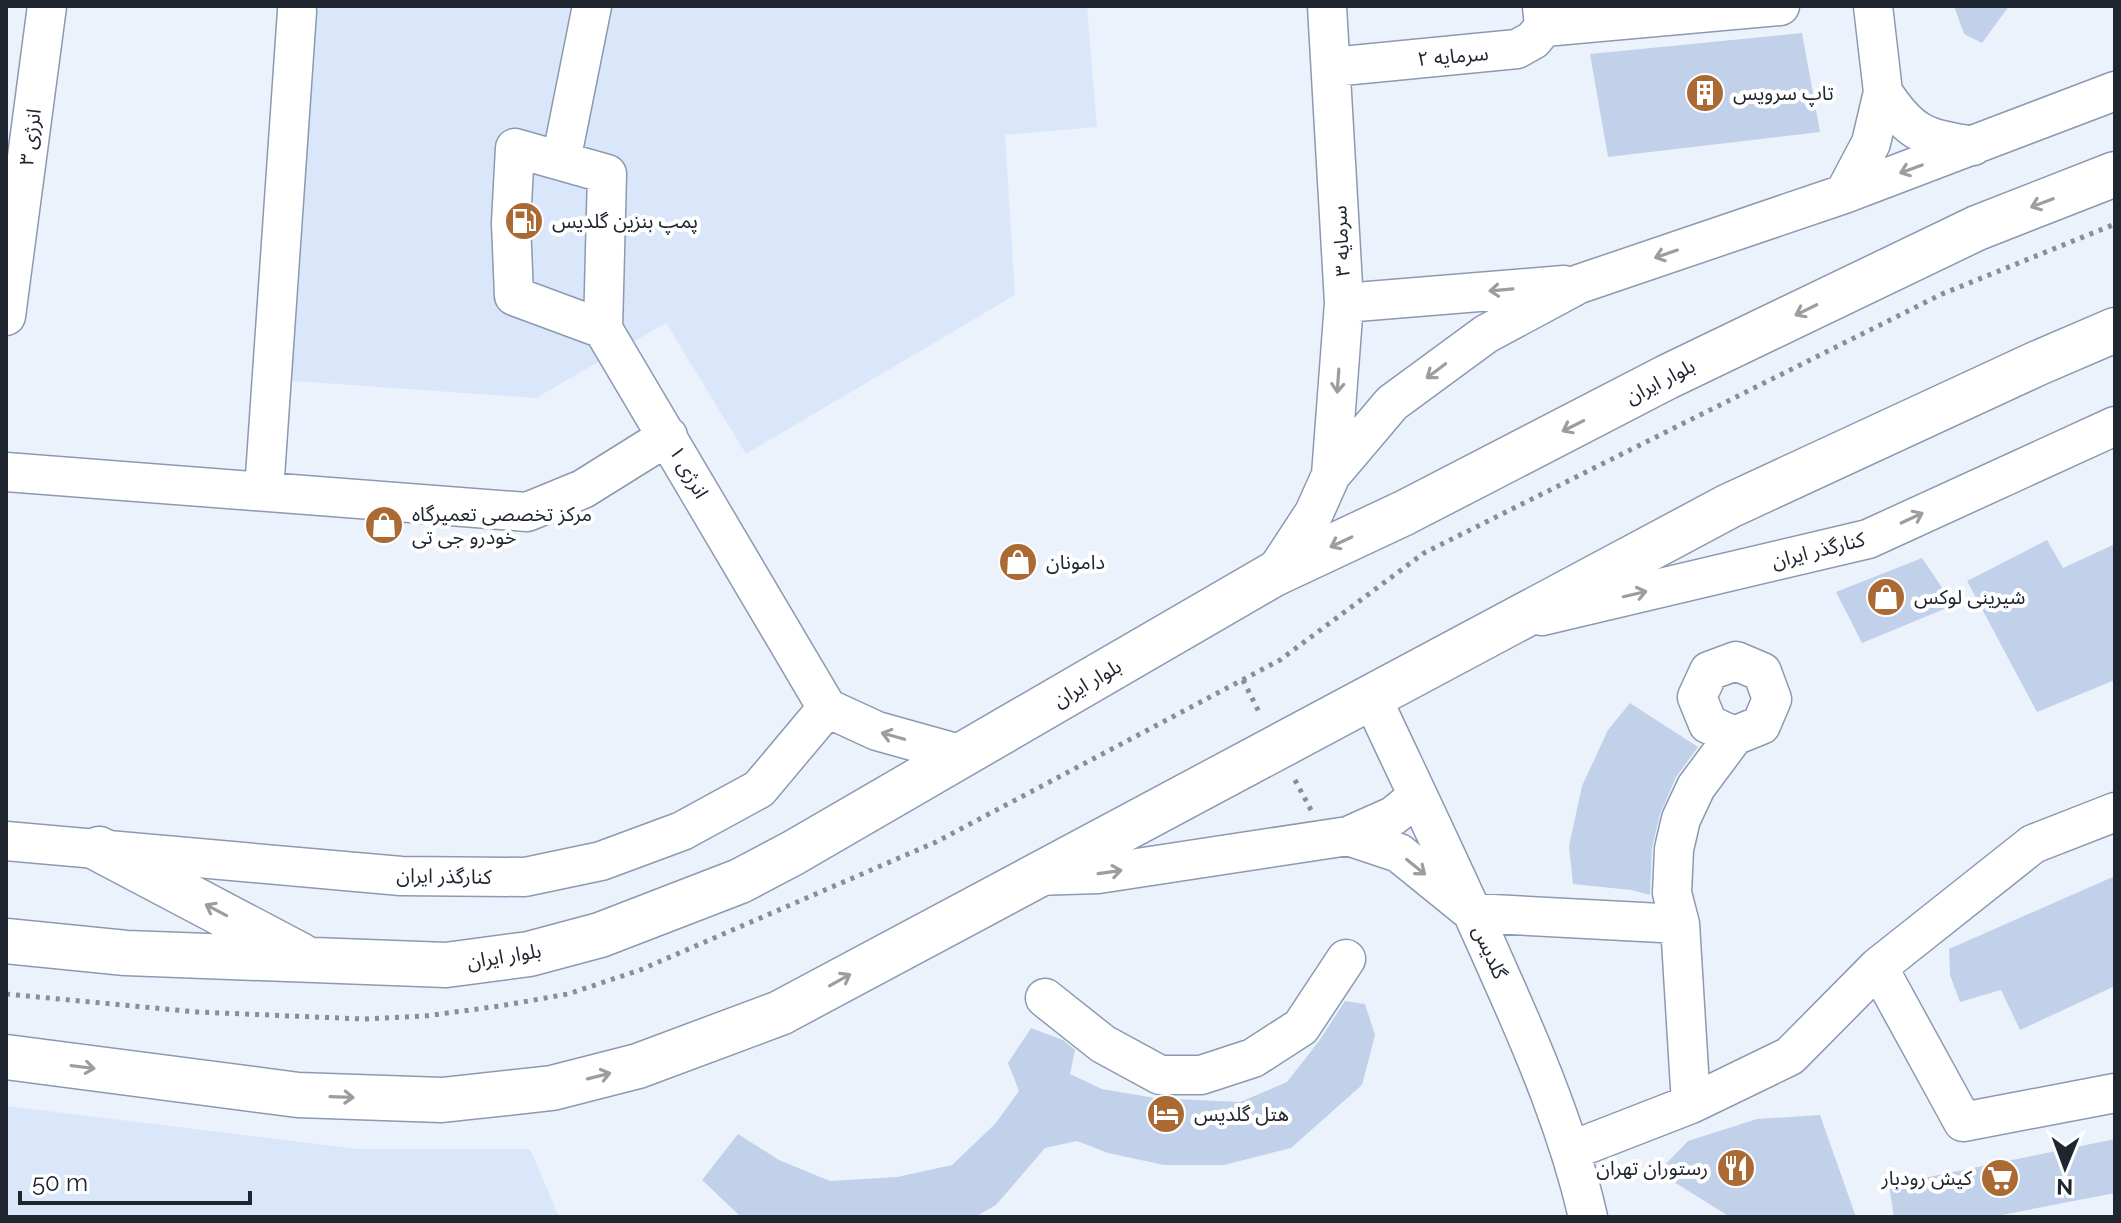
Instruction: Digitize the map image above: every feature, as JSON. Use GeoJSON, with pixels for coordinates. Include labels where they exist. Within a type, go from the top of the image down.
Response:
{"type":"FeatureCollection","features":[{"type":"Feature","properties":{"kind":"main road","name":"بلوار ایران"},"geometry":{"type":"LineString","coordinates":[[6,941],[126,953],[446,965],[529,954],[600,935],[740,881],[835,831],[1274,574],[1404,513],[1667,377],[1977,228],[2115,174]]}},
{"type":"Feature","properties":{"kind":"main road"},"geometry":{"type":"LineString","coordinates":[[6,1057],[298,1095],[442,1100],[552,1088],[638,1066],[780,1013],[1729,506],[2115,330]]}},
{"type":"Feature","properties":{"kind":"main road"},"geometry":{"type":"LineString","coordinates":[[99,849],[309,960]]}},
{"type":"Feature","properties":{"kind":"street","name":"انرژی ۳"},"geometry":{"type":"LineString","coordinates":[[6,316],[47,6]]}},
{"type":"Feature","properties":{"kind":"street"},"geometry":{"type":"LineString","coordinates":[[561,161],[592,6]]}},
{"type":"Feature","properties":{"kind":"street","name":"سرمایه ۳"},"geometry":{"type":"LineString","coordinates":[[1327,6],[1344,303],[1331,475]]}},
{"type":"Feature","properties":{"kind":"street"},"geometry":{"type":"LineString","coordinates":[[1543,16],[1780,6]]}},
{"type":"Feature","properties":{"kind":"street"},"geometry":{"type":"LineString","coordinates":[[1844,194],[1871,143],[1883,92],[1873,6]]}},
{"type":"Feature","properties":{"kind":"street"},"geometry":{"type":"LineString","coordinates":[[264,491],[297,11]]}},
{"type":"Feature","properties":{"kind":"street","name":"سرمایه ۲"},"geometry":{"type":"LineString","coordinates":[[1332,67],[1517,49],[1533,40],[1543,16]]}},
{"type":"Feature","properties":{"kind":"street"},"geometry":{"type":"LineString","coordinates":[[1274,574],[1314,513],[1331,475],[1392,403],[1486,334],[1579,284],[1844,194],[2115,91]]}},
{"type":"Feature","properties":{"kind":"street"},"geometry":{"type":"LineString","coordinates":[[1883,92],[1900,119],[1932,139],[1973,146]]}},
{"type":"Feature","properties":{"kind":"street"},"geometry":{"type":"LineString","coordinates":[[515,148],[561,161],[607,174],[603,329],[514,296],[511,223],[515,148]]}},
{"type":"Feature","properties":{"kind":"street"},"geometry":{"type":"LineString","coordinates":[[1344,303],[1579,284]]}},
{"type":"Feature","properties":{"kind":"street","name":"انرژی ۱"},"geometry":{"type":"LineString","coordinates":[[603,329],[827,708]]}},
{"type":"Feature","properties":{"kind":"street","name":"کنارگذر ایران"},"geometry":{"type":"LineString","coordinates":[[1504,625],[1868,539],[2115,426]]}},
{"type":"Feature","properties":{"kind":"street"},"geometry":{"type":"LineString","coordinates":[[6,472],[527,512],[583,489],[668,436]]}},
{"type":"Feature","properties":{"kind":"street","name":"گلدیس"},"geometry":{"type":"LineString","coordinates":[[1371,696],[1540,1065],[1570,1151],[1588,1217]]}},
{"type":"Feature","properties":{"kind":"street"},"geometry":{"type":"LineString","coordinates":[[827,708],[877,731],[963,755]]}},
{"type":"Feature","properties":{"kind":"street","name":"کنارگذر ایران"},"geometry":{"type":"LineString","coordinates":[[6,841],[401,876],[525,877],[601,861],[682,831],[759,789],[827,708]]}},
{"type":"Feature","properties":{"kind":"street"},"geometry":{"type":"LineString","coordinates":[[1691,1104],[1680,924],[1672,893],[1674,849],[1681,819],[1696,787],[1734,736]]}},
{"type":"Feature","properties":{"kind":"street"},"geometry":{"type":"LineString","coordinates":[[1032,876],[1098,874],[1348,836],[1393,816],[1418,796]]}},
{"type":"Feature","properties":{"kind":"street"},"geometry":{"type":"LineString","coordinates":[[1570,1151],[1691,1104],[1790,1056],[1878,967],[2033,844],[2115,812]]}},
{"type":"Feature","properties":{"kind":"street"},"geometry":{"type":"LineString","coordinates":[[1348,836],[1399,853],[1473,913],[1680,924]]}},
{"type":"Feature","properties":{"kind":"street"},"geometry":{"type":"LineString","coordinates":[[1045,998],[1103,1044],[1160,1075],[1201,1075],[1253,1058],[1301,1027],[1346,959]]}},
{"type":"Feature","properties":{"kind":"street"},"geometry":{"type":"LineString","coordinates":[[1878,967],[1963,1122],[2115,1093]]}},
{"type":"Feature","properties":{"kind":"shaded area"},"geometry":{"type":"Polygon","coordinates":[[[313,6],[1087,6],[1097,127],[1005,135],[1015,295],[746,454],[666,323],[536,398],[281,380],[313,6]]]}},
{"type":"Feature","properties":{"kind":"shaded area"},"geometry":{"type":"Polygon","coordinates":[[[6,1106],[358,1149],[530,1149],[559,1217],[6,1217],[6,1106]]]}},
{"type":"Feature","properties":{"kind":"building"},"geometry":{"type":"Polygon","coordinates":[[[1954,6],[2009,6],[1982,43],[1964,34],[1954,6]]]}},
{"type":"Feature","properties":{"kind":"building","name":"تاپ سرویس"},"geometry":{"type":"Polygon","coordinates":[[[1802,33],[1820,132],[1608,157],[1590,54],[1802,33]]]}},
{"type":"Feature","properties":{"kind":"building"},"geometry":{"type":"Polygon","coordinates":[[[2047,540],[2063,568],[2115,544],[2115,680],[2037,712],[1967,581],[2047,540]]]}},
{"type":"Feature","properties":{"kind":"building"},"geometry":{"type":"Polygon","coordinates":[[[1922,558],[1954,605],[1862,643],[1836,592],[1922,558]]]}},
{"type":"Feature","properties":{"kind":"building"},"geometry":{"type":"Polygon","coordinates":[[[1630,703],[1698,747],[1676,777],[1660,814],[1652,848],[1650,895],[1573,884],[1569,846],[1582,786],[1608,730],[1630,703]]]}},
{"type":"Feature","properties":{"kind":"building"},"geometry":{"type":"Polygon","coordinates":[[[2115,876],[2115,986],[2020,1030],[2001,990],[1960,1002],[1950,975],[1949,949],[2115,876]]]}},
{"type":"Feature","properties":{"kind":"building","name":"هتل گلدیس"},"geometry":{"type":"Polygon","coordinates":[[[1345,1001],[1365,1004],[1375,1035],[1362,1085],[1291,1148],[1224,1165],[1164,1165],[1108,1153],[1077,1141],[1045,1148],[996,1205],[975,1217],[741,1217],[702,1180],[738,1134],[779,1160],[830,1181],[897,1177],[952,1165],[995,1124],[1019,1091],[1008,1063],[1031,1028],[1063,1040],[1075,1050],[1070,1074],[1102,1089],[1155,1098],[1240,1102],[1287,1082],[1345,1001]]]}},
{"type":"Feature","properties":{"kind":"building"},"geometry":{"type":"Polygon","coordinates":[[[1820,1115],[1856,1217],[1730,1217],[1658,1172],[1688,1141],[1757,1119],[1820,1115]]]}},
{"type":"Feature","properties":{"kind":"building"},"geometry":{"type":"Polygon","coordinates":[[[2115,1139],[2115,1193],[1991,1217],[1894,1217],[1889,1185],[2115,1139]]]}},
{"type":"Feature","properties":{"kind":"place","name":"تاپ سرویس"},"geometry":{"type":"Point","coordinates":[1705,93]}},
{"type":"Feature","properties":{"kind":"place","name":"پمپ بنزین گلدیس"},"geometry":{"type":"Point","coordinates":[524,221]}},
{"type":"Feature","properties":{"kind":"place","name":"مرکز تخصصی تعمیرگاه خودرو جی تی"},"geometry":{"type":"Point","coordinates":[384,525]}},
{"type":"Feature","properties":{"kind":"place","name":"دامونان"},"geometry":{"type":"Point","coordinates":[1018,562]}},
{"type":"Feature","properties":{"kind":"place","name":"شيرينی لوكس"},"geometry":{"type":"Point","coordinates":[1886,597]}},
{"type":"Feature","properties":{"kind":"place","name":"هتل گلدیس"},"geometry":{"type":"Point","coordinates":[1166,1114]}},
{"type":"Feature","properties":{"kind":"place","name":"رستوران تهران"},"geometry":{"type":"Point","coordinates":[1736,1168]}},
{"type":"Feature","properties":{"kind":"place","name":"کیش رودبار"},"geometry":{"type":"Point","coordinates":[2000,1178]}}]}
